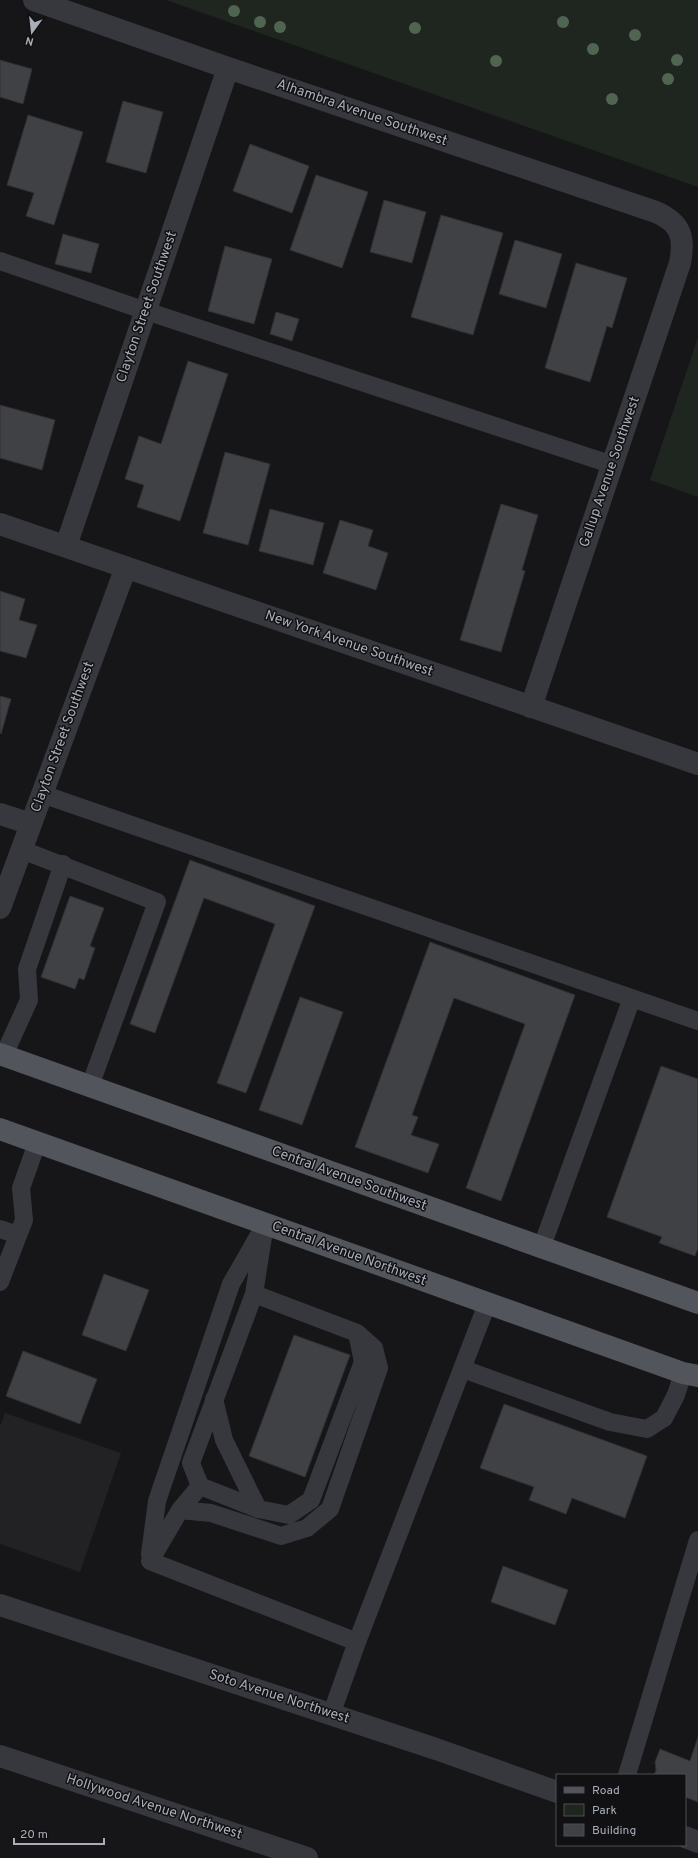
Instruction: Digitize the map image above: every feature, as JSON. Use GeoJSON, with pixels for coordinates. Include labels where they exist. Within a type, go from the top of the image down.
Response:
{"type":"FeatureCollection","features":[{"type":"Feature","properties":{"kind":"main road","name":"Central Avenue Southwest"},"geometry":{"type":"LineString","coordinates":[[2,1055],[541,1249],[698,1303]]}},
{"type":"Feature","properties":{"kind":"main road","name":"Central Avenue Northwest"},"geometry":{"type":"LineString","coordinates":[[0,1129],[487,1304],[690,1375]]}},
{"type":"Feature","properties":{"kind":"street","name":"Alhambra Avenue Southwest"},"geometry":{"type":"LineString","coordinates":[[34,0],[228,68],[656,212],[667,217],[677,226],[682,237]]}},
{"type":"Feature","properties":{"kind":"street","name":"Clayton Street Southwest"},"geometry":{"type":"LineString","coordinates":[[66,546],[228,68]]}},
{"type":"Feature","properties":{"kind":"street","name":"Gallup Avenue Southwest"},"geometry":{"type":"LineString","coordinates":[[531,707],[680,263],[683,251],[682,237]]}},
{"type":"Feature","properties":{"kind":"street","name":"New York Avenue Southwest"},"geometry":{"type":"LineString","coordinates":[[0,524],[698,764]]}},
{"type":"Feature","properties":{"kind":"street","name":"Clayton Street Southwest"},"geometry":{"type":"LineString","coordinates":[[0,908],[126,567]]}},
{"type":"Feature","properties":{"kind":"street"},"geometry":{"type":"LineString","coordinates":[[0,814],[31,824]]}},
{"type":"Feature","properties":{"kind":"street","name":"Soto Avenue Northwest"},"geometry":{"type":"LineString","coordinates":[[0,1605],[556,1792]]}},
{"type":"Feature","properties":{"kind":"street","name":"Hollywood Avenue Northwest"},"geometry":{"type":"LineString","coordinates":[[0,1756],[307,1858]]}},
{"type":"Feature","properties":{"kind":"street"},"geometry":{"type":"LineString","coordinates":[[686,1837],[698,1842]]}},
{"type":"Feature","properties":{"kind":"lane"},"geometry":{"type":"LineString","coordinates":[[0,261],[146,311],[613,465]]}},
{"type":"Feature","properties":{"kind":"lane"},"geometry":{"type":"LineString","coordinates":[[42,794],[698,1021]]}},
{"type":"Feature","properties":{"kind":"lane"},"geometry":{"type":"LineString","coordinates":[[22,850],[63,864],[157,902],[90,1086]]}},
{"type":"Feature","properties":{"kind":"lane"},"geometry":{"type":"LineString","coordinates":[[2,1055],[29,1000],[27,969],[63,864]]}},
{"type":"Feature","properties":{"kind":"lane"},"geometry":{"type":"LineString","coordinates":[[541,1249],[632,998]]}},
{"type":"Feature","properties":{"kind":"lane"},"geometry":{"type":"LineString","coordinates":[[0,1282],[24,1220],[21,1188],[37,1143]]}},
{"type":"Feature","properties":{"kind":"lane"},"geometry":{"type":"LineString","coordinates":[[265,1224],[254,1294],[191,1463],[200,1486],[258,1509],[289,1515],[311,1500],[363,1362],[357,1334]]}},
{"type":"Feature","properties":{"kind":"lane"},"geometry":{"type":"LineString","coordinates":[[150,1561],[157,1501],[208,1350],[231,1284],[265,1224]]}},
{"type":"Feature","properties":{"kind":"lane"},"geometry":{"type":"LineString","coordinates":[[0,1229],[18,1235]]}},
{"type":"Feature","properties":{"kind":"lane"},"geometry":{"type":"LineString","coordinates":[[180,1510],[211,1513],[281,1536],[307,1528],[330,1509],[379,1368],[374,1348],[357,1334],[254,1294]]}},
{"type":"Feature","properties":{"kind":"lane"},"geometry":{"type":"LineString","coordinates":[[331,1715],[357,1642],[464,1369],[487,1304]]}},
{"type":"Feature","properties":{"kind":"lane"},"geometry":{"type":"LineString","coordinates":[[208,1350],[214,1400],[224,1440],[258,1509]]}},
{"type":"Feature","properties":{"kind":"lane"},"geometry":{"type":"LineString","coordinates":[[464,1369],[610,1422],[647,1429],[664,1418],[676,1395],[690,1375]]}},
{"type":"Feature","properties":{"kind":"lane"},"geometry":{"type":"LineString","coordinates":[[150,1561],[180,1510],[200,1486]]}},
{"type":"Feature","properties":{"kind":"lane"},"geometry":{"type":"LineString","coordinates":[[627,1774],[698,1540]]}},
{"type":"Feature","properties":{"kind":"lane"},"geometry":{"type":"LineString","coordinates":[[150,1561],[357,1642]]}},
{"type":"Feature","properties":{"kind":"shaded area"},"geometry":{"type":"Polygon","coordinates":[[[5,1413],[121,1453],[80,1572],[0,1544],[0,1426],[5,1413]]]}},
{"type":"Feature","properties":{"kind":"green space"},"geometry":{"type":"Polygon","coordinates":[[[166,0],[698,0],[698,187],[166,0]]]}},
{"type":"Feature","properties":{"kind":"green space"},"geometry":{"type":"Polygon","coordinates":[[[698,337],[698,497],[650,480],[698,337]]]}},
{"type":"Feature","properties":{"kind":"building"},"geometry":{"type":"Polygon","coordinates":[[[0,60],[32,69],[23,104],[0,97],[0,60]]]}},
{"type":"Feature","properties":{"kind":"building"},"geometry":{"type":"Polygon","coordinates":[[[123,101],[163,112],[146,173],[106,162],[123,101]]]}},
{"type":"Feature","properties":{"kind":"building"},"geometry":{"type":"Polygon","coordinates":[[[28,115],[83,132],[54,225],[26,216],[34,193],[7,185],[28,115]]]}},
{"type":"Feature","properties":{"kind":"building"},"geometry":{"type":"Polygon","coordinates":[[[250,144],[309,166],[292,213],[233,191],[250,144]]]}},
{"type":"Feature","properties":{"kind":"building"},"geometry":{"type":"Polygon","coordinates":[[[316,175],[368,192],[342,268],[290,250],[316,175]]]}},
{"type":"Feature","properties":{"kind":"building"},"geometry":{"type":"Polygon","coordinates":[[[384,200],[426,212],[412,263],[370,252],[384,200]]]}},
{"type":"Feature","properties":{"kind":"building"},"geometry":{"type":"Polygon","coordinates":[[[441,215],[503,233],[473,335],[411,317],[441,215]]]}},
{"type":"Feature","properties":{"kind":"building"},"geometry":{"type":"Polygon","coordinates":[[[63,234],[99,244],[91,273],[55,264],[63,234]]]}},
{"type":"Feature","properties":{"kind":"building"},"geometry":{"type":"Polygon","coordinates":[[[515,240],[562,254],[546,308],[499,294],[515,240]]]}},
{"type":"Feature","properties":{"kind":"building"},"geometry":{"type":"Polygon","coordinates":[[[225,246],[272,259],[254,324],[208,311],[225,246]]]}},
{"type":"Feature","properties":{"kind":"building"},"geometry":{"type":"Polygon","coordinates":[[[576,263],[627,278],[612,328],[607,326],[590,382],[545,368],[576,263]]]}},
{"type":"Feature","properties":{"kind":"building"},"geometry":{"type":"Polygon","coordinates":[[[276,312],[299,319],[292,341],[270,334],[276,312]]]}},
{"type":"Feature","properties":{"kind":"building"},"geometry":{"type":"Polygon","coordinates":[[[188,361],[228,374],[180,521],[137,507],[144,485],[125,479],[139,436],[161,444],[188,361]]]}},
{"type":"Feature","properties":{"kind":"building"},"geometry":{"type":"Polygon","coordinates":[[[0,405],[55,420],[42,470],[0,458],[0,405]]]}},
{"type":"Feature","properties":{"kind":"building"},"geometry":{"type":"Polygon","coordinates":[[[225,452],[270,464],[248,545],[203,533],[225,452]]]}},
{"type":"Feature","properties":{"kind":"building"},"geometry":{"type":"Polygon","coordinates":[[[501,504],[538,515],[522,570],[525,571],[501,652],[460,640],[501,504]]]}},
{"type":"Feature","properties":{"kind":"building"},"geometry":{"type":"Polygon","coordinates":[[[270,509],[324,523],[313,565],[259,551],[270,509]]]}},
{"type":"Feature","properties":{"kind":"building"},"geometry":{"type":"Polygon","coordinates":[[[340,520],[373,530],[368,546],[388,553],[376,590],[323,573],[340,520]]]}},
{"type":"Feature","properties":{"kind":"building"},"geometry":{"type":"Polygon","coordinates":[[[0,591],[25,599],[19,620],[37,625],[26,658],[0,651],[0,591]]]}},
{"type":"Feature","properties":{"kind":"building"},"geometry":{"type":"Polygon","coordinates":[[[0,696],[11,699],[1,734],[0,733],[0,696]]]}},
{"type":"Feature","properties":{"kind":"building"},"geometry":{"type":"Polygon","coordinates":[[[190,860],[315,906],[246,1093],[217,1083],[275,924],[204,898],[155,1033],[130,1024],[190,860]]]}},
{"type":"Feature","properties":{"kind":"building"},"geometry":{"type":"Polygon","coordinates":[[[70,896],[104,908],[90,946],[95,948],[84,980],[79,978],[75,989],[41,977],[70,896]]]}},
{"type":"Feature","properties":{"kind":"building"},"geometry":{"type":"Polygon","coordinates":[[[430,942],[575,995],[501,1201],[466,1188],[525,1024],[454,998],[412,1115],[418,1117],[411,1135],[439,1144],[428,1173],[355,1147],[430,942]]]}},
{"type":"Feature","properties":{"kind":"building"},"geometry":{"type":"Polygon","coordinates":[[[300,997],[343,1012],[302,1125],[259,1110],[300,997]]]}},
{"type":"Feature","properties":{"kind":"building"},"geometry":{"type":"Polygon","coordinates":[[[661,1066],[698,1079],[698,1248],[695,1256],[659,1243],[662,1237],[607,1217],[661,1066]]]}},
{"type":"Feature","properties":{"kind":"building"},"geometry":{"type":"Polygon","coordinates":[[[104,1274],[149,1290],[126,1351],[82,1335],[104,1274]]]}},
{"type":"Feature","properties":{"kind":"building"},"geometry":{"type":"Polygon","coordinates":[[[294,1335],[350,1355],[305,1477],[249,1456],[294,1335]]]}},
{"type":"Feature","properties":{"kind":"building"},"geometry":{"type":"Polygon","coordinates":[[[23,1351],[97,1379],[80,1424],[6,1396],[23,1351]]]}},
{"type":"Feature","properties":{"kind":"building"},"geometry":{"type":"Polygon","coordinates":[[[504,1404],[647,1456],[625,1518],[572,1498],[566,1514],[529,1500],[534,1487],[480,1468],[504,1404]]]}},
{"type":"Feature","properties":{"kind":"building"},"geometry":{"type":"Polygon","coordinates":[[[503,1566],[568,1590],[555,1625],[491,1602],[503,1566]]]}},
{"type":"Feature","properties":{"kind":"building"},"geometry":{"type":"Polygon","coordinates":[[[698,1737],[698,1802],[686,1797],[686,1774],[654,1774],[656,1770],[655,1762],[660,1749],[690,1761],[698,1737]]]}}]}
